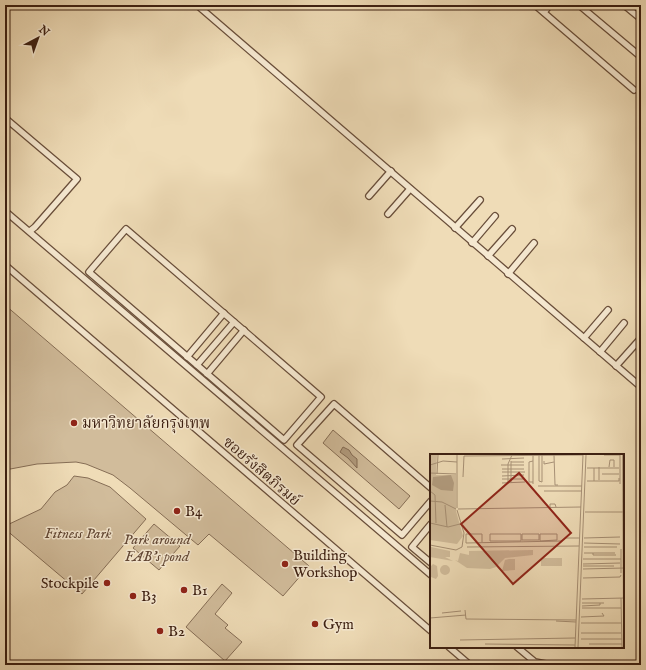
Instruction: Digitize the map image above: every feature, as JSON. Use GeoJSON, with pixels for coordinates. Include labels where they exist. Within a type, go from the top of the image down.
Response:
{"type":"FeatureCollection","features":[{"type":"Feature","properties":{"kind":"street"},"geometry":{"type":"LineString","coordinates":[[197,5],[641,387]]}},
{"type":"Feature","properties":{"kind":"street"},"geometry":{"type":"LineString","coordinates":[[535,5],[634,90]]}},
{"type":"Feature","properties":{"kind":"street"},"geometry":{"type":"LineString","coordinates":[[544,12],[550,5]]}},
{"type":"Feature","properties":{"kind":"street"},"geometry":{"type":"LineString","coordinates":[[579,5],[641,57]]}},
{"type":"Feature","properties":{"kind":"street"},"geometry":{"type":"LineString","coordinates":[[624,5],[641,19]]}},
{"type":"Feature","properties":{"kind":"street"},"geometry":{"type":"LineString","coordinates":[[5,118],[77,179],[30,231]]}},
{"type":"Feature","properties":{"kind":"street"},"geometry":{"type":"LineString","coordinates":[[369,196],[391,171]]}},
{"type":"Feature","properties":{"kind":"street"},"geometry":{"type":"LineString","coordinates":[[388,214],[410,189]]}},
{"type":"Feature","properties":{"kind":"street"},"geometry":{"type":"LineString","coordinates":[[455,228],[480,200]]}},
{"type":"Feature","properties":{"kind":"street"},"geometry":{"type":"LineString","coordinates":[[5,211],[30,231],[37,240],[430,575]]}},
{"type":"Feature","properties":{"kind":"street"},"geometry":{"type":"LineString","coordinates":[[472,243],[495,216]]}},
{"type":"Feature","properties":{"kind":"street"},"geometry":{"type":"LineString","coordinates":[[126,229],[224,313],[321,397],[284,440],[89,272],[126,229]]}},
{"type":"Feature","properties":{"kind":"street"},"geometry":{"type":"LineString","coordinates":[[488,256],[512,229]]}},
{"type":"Feature","properties":{"kind":"street"},"geometry":{"type":"LineString","coordinates":[[508,274],[534,243]]}},
{"type":"Feature","properties":{"kind":"street","name":"ซอยรังสิตภิรมย์"},"geometry":{"type":"LineString","coordinates":[[5,265],[430,630]]}},
{"type":"Feature","properties":{"kind":"street"},"geometry":{"type":"LineString","coordinates":[[584,338],[608,310]]}},
{"type":"Feature","properties":{"kind":"street"},"geometry":{"type":"LineString","coordinates":[[187,357],[224,313]]}},
{"type":"Feature","properties":{"kind":"street"},"geometry":{"type":"LineString","coordinates":[[197,366],[234,322]]}},
{"type":"Feature","properties":{"kind":"street"},"geometry":{"type":"LineString","coordinates":[[600,352],[624,323]]}},
{"type":"Feature","properties":{"kind":"street"},"geometry":{"type":"LineString","coordinates":[[207,374],[244,330]]}},
{"type":"Feature","properties":{"kind":"street"},"geometry":{"type":"LineString","coordinates":[[616,366],[641,338]]}},
{"type":"Feature","properties":{"kind":"street"},"geometry":{"type":"LineString","coordinates":[[214,391],[219,384]]}},
{"type":"Feature","properties":{"kind":"street"},"geometry":{"type":"LineString","coordinates":[[430,487],[334,404],[297,445],[402,535],[430,502]]}},
{"type":"Feature","properties":{"kind":"street"},"geometry":{"type":"LineString","coordinates":[[343,500],[350,492]]}},
{"type":"Feature","properties":{"kind":"street"},"geometry":{"type":"LineString","coordinates":[[430,525],[412,546],[430,562]]}},
{"type":"Feature","properties":{"kind":"street"},"geometry":{"type":"LineString","coordinates":[[450,648],[470,665]]}},
{"type":"Feature","properties":{"kind":"street"},"geometry":{"type":"LineString","coordinates":[[518,648],[535,662],[551,665]]}},
{"type":"Feature","properties":{"kind":"green space"},"geometry":{"type":"Polygon","coordinates":[[[5,305],[309,566],[283,596],[209,534],[198,545],[113,475],[86,464],[76,462],[37,464],[5,470],[5,305]]]}},
{"type":"Feature","properties":{"kind":"green space"},"geometry":{"type":"Polygon","coordinates":[[[333,430],[410,496],[399,509],[323,443],[333,430]]]}},
{"type":"Feature","properties":{"kind":"green space","name":"Fitness Park"},"geometry":{"type":"Polygon","coordinates":[[[74,476],[88,478],[110,487],[146,519],[82,594],[5,529],[5,526],[41,509],[55,492],[67,485],[74,476]]]}},
{"type":"Feature","properties":{"kind":"green space","name":"Park around FAB's pond"},"geometry":{"type":"Polygon","coordinates":[[[154,524],[180,546],[159,570],[133,548],[154,524]]]}},
{"type":"Feature","properties":{"kind":"green space"},"geometry":{"type":"Polygon","coordinates":[[[222,584],[232,593],[215,614],[228,625],[225,628],[242,642],[225,661],[186,627],[222,584]]]}},
{"type":"Feature","properties":{"kind":"shaded area"},"geometry":{"type":"Polygon","coordinates":[[[343,447],[349,450],[357,459],[357,468],[340,452],[343,447]]]}},
{"type":"Feature","properties":{"kind":"place","name":"มหาวิทยาลัยกรุงเทพ"},"geometry":{"type":"Point","coordinates":[74,423]}},
{"type":"Feature","properties":{"kind":"place","name":"B4"},"geometry":{"type":"Point","coordinates":[177,511]}},
{"type":"Feature","properties":{"kind":"place","name":"Building Workshop"},"geometry":{"type":"Point","coordinates":[285,564]}},
{"type":"Feature","properties":{"kind":"place","name":"Stockpile"},"geometry":{"type":"Point","coordinates":[107,583]}},
{"type":"Feature","properties":{"kind":"place","name":"B1"},"geometry":{"type":"Point","coordinates":[184,590]}},
{"type":"Feature","properties":{"kind":"place","name":"B3"},"geometry":{"type":"Point","coordinates":[133,596]}},
{"type":"Feature","properties":{"kind":"place","name":"Gym"},"geometry":{"type":"Point","coordinates":[315,624]}},
{"type":"Feature","properties":{"kind":"place","name":"B2"},"geometry":{"type":"Point","coordinates":[160,631]}}]}
